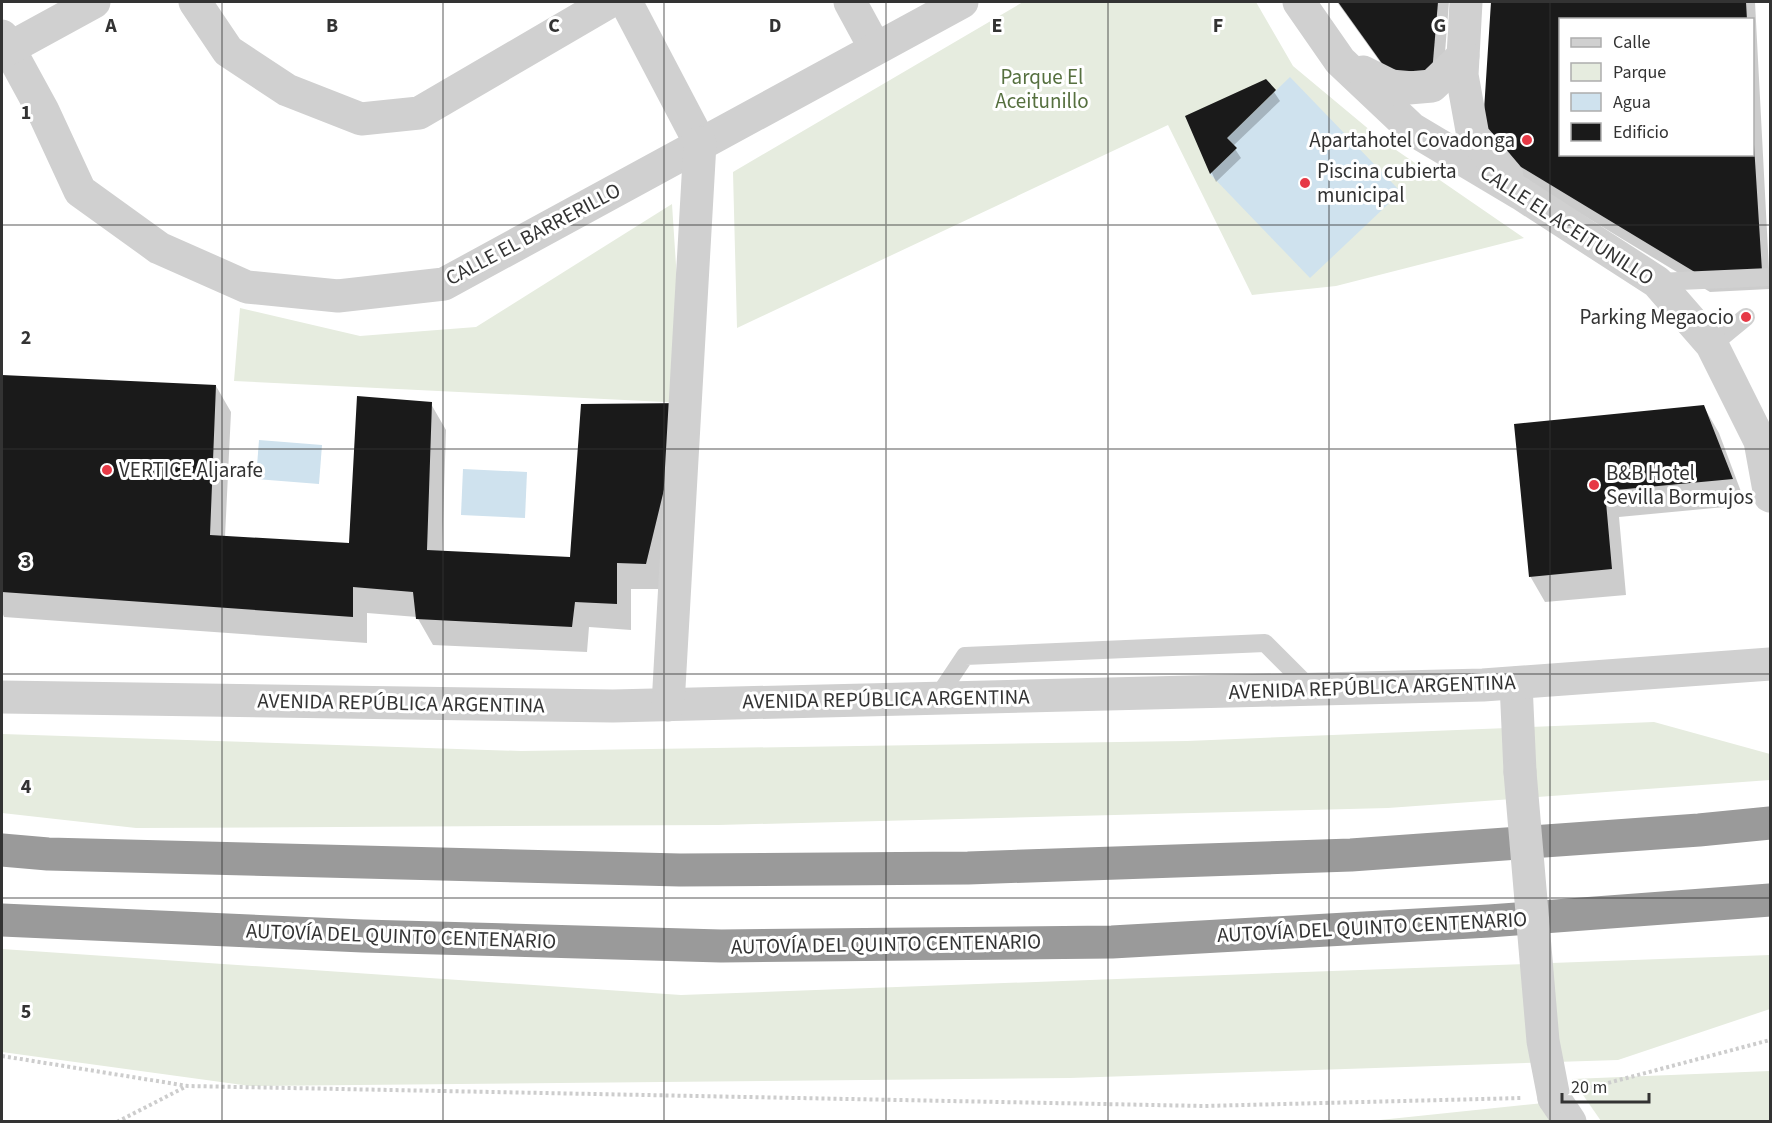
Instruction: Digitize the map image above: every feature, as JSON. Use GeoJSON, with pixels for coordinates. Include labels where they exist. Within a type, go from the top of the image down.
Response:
{"type":"FeatureCollection","features":[{"type":"Feature","properties":{"kind":"highway"},"geometry":{"type":"LineString","coordinates":[[2,850],[84,855],[680,870],[968,868],[1351,855],[1770,823]]}},
{"type":"Feature","properties":{"kind":"highway","name":"AUTOVÍA DEL QUINTO CENTENARIO"},"geometry":{"type":"LineString","coordinates":[[2,920],[363,936],[721,946],[1100,943],[1477,922],[1770,900]]}},
{"type":"Feature","properties":{"kind":"street"},"geometry":{"type":"LineString","coordinates":[[5,42],[94,2]]}},
{"type":"Feature","properties":{"kind":"street"},"geometry":{"type":"LineString","coordinates":[[195,2],[228,51],[287,90],[361,119],[419,113],[609,2]]}},
{"type":"Feature","properties":{"kind":"street"},"geometry":{"type":"LineString","coordinates":[[626,2],[700,143],[668,705]]}},
{"type":"Feature","properties":{"kind":"street"},"geometry":{"type":"LineString","coordinates":[[850,2],[875,48]]}},
{"type":"Feature","properties":{"kind":"street","name":"CALLE EL BARRERILLO"},"geometry":{"type":"LineString","coordinates":[[5,42],[43,111],[80,190],[159,248],[247,287],[338,296],[444,284],[962,2]]}},
{"type":"Feature","properties":{"kind":"street","name":"CALLE EL ACEITUNILLO"},"geometry":{"type":"LineString","coordinates":[[1299,2],[1340,61],[1412,129],[1521,194],[1657,282],[1712,345],[1760,441],[1770,496]]}},
{"type":"Feature","properties":{"kind":"street"},"geometry":{"type":"LineString","coordinates":[[1466,2],[1461,75],[1473,136],[1521,194]]}},
{"type":"Feature","properties":{"kind":"street"},"geometry":{"type":"LineString","coordinates":[[1340,61],[1397,89],[1432,86],[1463,56]]}},
{"type":"Feature","properties":{"kind":"street","name":"AVENIDA REPÚBLICA ARGENTINA"},"geometry":{"type":"LineString","coordinates":[[2,697],[668,705],[1483,685],[1770,664]]}},
{"type":"Feature","properties":{"kind":"street"},"geometry":{"type":"LineString","coordinates":[[1516,682],[1520,772],[1543,1041],[1562,1110]]}},
{"type":"Feature","properties":{"kind":"lane"},"geometry":{"type":"LineString","coordinates":[[1657,282],[1770,277]]}},
{"type":"Feature","properties":{"kind":"lane"},"geometry":{"type":"LineString","coordinates":[[1712,345],[1746,317]]}},
{"type":"Feature","properties":{"kind":"lane"},"geometry":{"type":"LineString","coordinates":[[937,698],[965,656],[1265,642],[1311,689]]}},
{"type":"Feature","properties":{"kind":"path"},"geometry":{"type":"LineString","coordinates":[[2,1056],[188,1086],[1204,1106],[1562,1110],[1770,1040]]}},
{"type":"Feature","properties":{"kind":"path"},"geometry":{"type":"LineString","coordinates":[[117,1122],[188,1086]]}},
{"type":"Feature","properties":{"kind":"green space","name":"Parque El Aceitunillo"},"geometry":{"type":"Polygon","coordinates":[[[1023,2],[1256,2],[1293,66],[1383,141],[1524,238],[1336,286],[1252,295],[1168,125],[737,328],[733,172],[1023,2]]]}},
{"type":"Feature","properties":{"kind":"green space"},"geometry":{"type":"Polygon","coordinates":[[[672,204],[685,403],[234,381],[240,308],[360,336],[476,327],[672,204]]]}},
{"type":"Feature","properties":{"kind":"green space"},"geometry":{"type":"Polygon","coordinates":[[[1654,722],[1770,754],[1770,780],[1388,808],[718,825],[136,828],[2,813],[2,734],[521,751],[1187,741],[1654,722]]]}},
{"type":"Feature","properties":{"kind":"green space"},"geometry":{"type":"Polygon","coordinates":[[[2,949],[681,995],[1770,955],[1770,1009],[1618,1060],[1070,1078],[250,1086],[2,1052],[2,949]]]}},
{"type":"Feature","properties":{"kind":"green space"},"geometry":{"type":"Polygon","coordinates":[[[1770,1071],[1770,1122],[1601,1121],[1572,1079],[1770,1071]]]}},
{"type":"Feature","properties":{"kind":"green space"},"geometry":{"type":"Polygon","coordinates":[[[1544,1103],[1554,1122],[1361,1122],[1544,1103]]]}},
{"type":"Feature","properties":{"kind":"water","name":"Piscina cubierta municipal"},"geometry":{"type":"Polygon","coordinates":[[[1290,77],[1401,192],[1310,278],[1210,174],[1237,148],[1227,138],[1290,77]]]}},
{"type":"Feature","properties":{"kind":"water"},"geometry":{"type":"Polygon","coordinates":[[[259,440],[322,445],[319,484],[256,479],[259,440]]]}},
{"type":"Feature","properties":{"kind":"water"},"geometry":{"type":"Polygon","coordinates":[[[463,469],[527,472],[525,518],[461,515],[463,469]]]}},
{"type":"Feature","properties":{"kind":"building"},"geometry":{"type":"Polygon","coordinates":[[[1338,2],[1438,2],[1432,73],[1386,69],[1338,2]]]}},
{"type":"Feature","properties":{"kind":"building","name":"Apartahotel Covadonga"},"geometry":{"type":"Polygon","coordinates":[[[1491,2],[1746,2],[1747,18],[1559,18],[1559,156],[1754,156],[1754,145],[1762,271],[1698,274],[1511,161],[1483,126],[1491,2]]]}},
{"type":"Feature","properties":{"kind":"building"},"geometry":{"type":"Polygon","coordinates":[[[1266,79],[1276,90],[1227,138],[1237,148],[1210,174],[1185,116],[1266,79]]]}},
{"type":"Feature","properties":{"kind":"building","name":"VERTICE Aljarafe"},"geometry":{"type":"Polygon","coordinates":[[[2,375],[216,385],[210,535],[349,543],[357,396],[432,402],[427,550],[570,557],[581,404],[685,403],[646,564],[617,563],[617,604],[575,602],[572,627],[416,619],[413,592],[353,587],[353,617],[2,592],[2,375]]]}},
{"type":"Feature","properties":{"kind":"building","name":"B&B Hotel Sevilla Bormujos"},"geometry":{"type":"Polygon","coordinates":[[[1704,405],[1733,479],[1605,491],[1612,569],[1529,577],[1514,424],[1704,405]]]}},
{"type":"Feature","properties":{"kind":"place","name":"Apartahotel Covadonga"},"geometry":{"type":"Point","coordinates":[1527,140]}},
{"type":"Feature","properties":{"kind":"place","name":"Piscina cubierta municipal"},"geometry":{"type":"Point","coordinates":[1305,183]}},
{"type":"Feature","properties":{"kind":"place","name":"Parking Megaocio"},"geometry":{"type":"Point","coordinates":[1746,317]}},
{"type":"Feature","properties":{"kind":"place","name":"VERTICE Aljarafe"},"geometry":{"type":"Point","coordinates":[107,470]}},
{"type":"Feature","properties":{"kind":"place","name":"B&B Hotel Sevilla Bormujos"},"geometry":{"type":"Point","coordinates":[1594,485]}}]}
